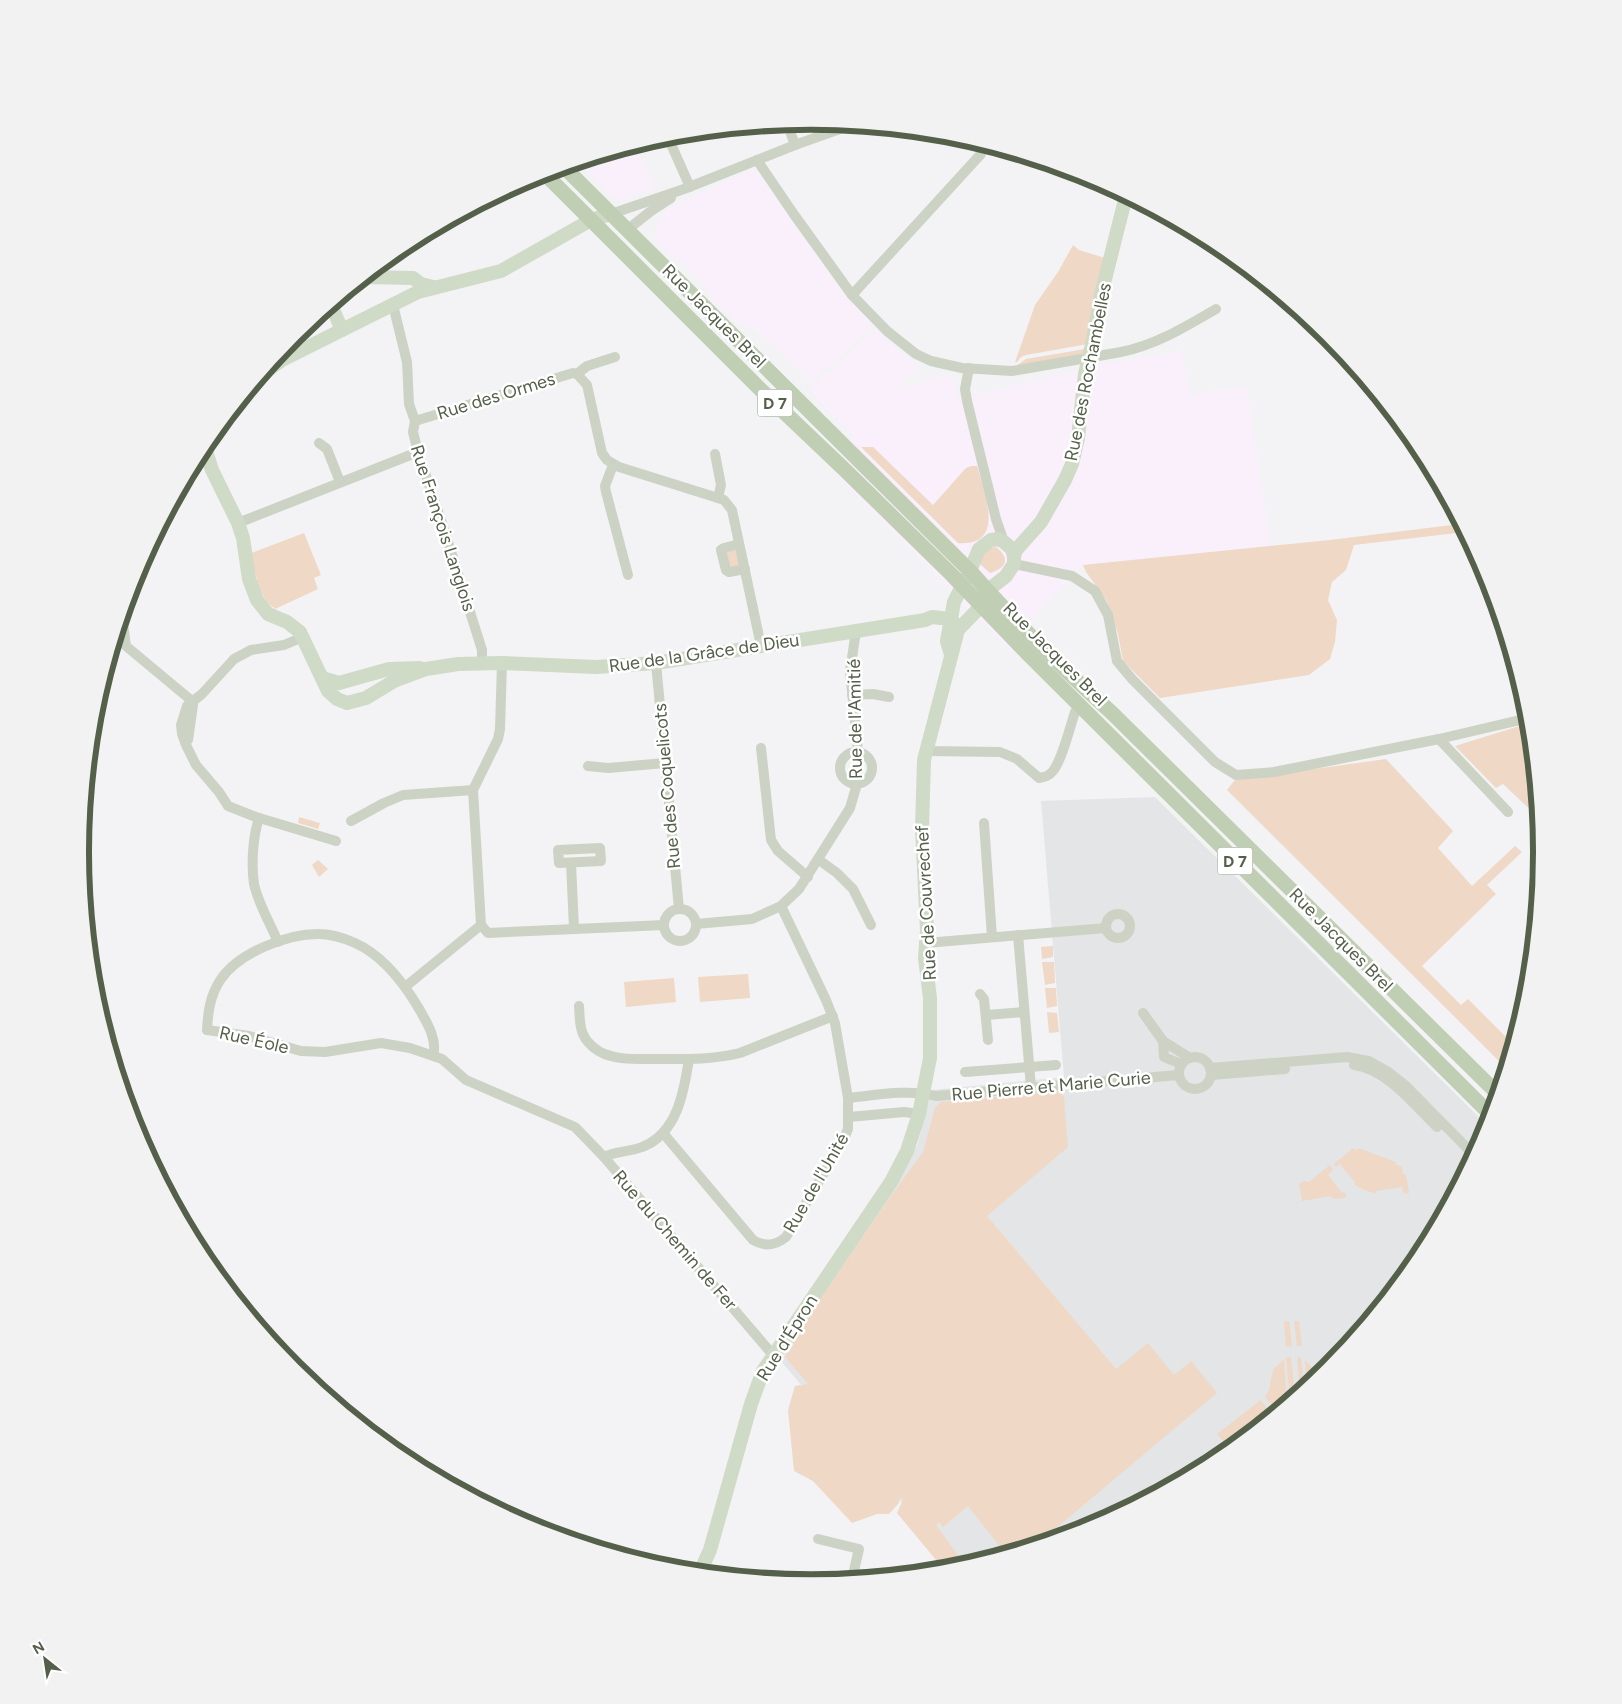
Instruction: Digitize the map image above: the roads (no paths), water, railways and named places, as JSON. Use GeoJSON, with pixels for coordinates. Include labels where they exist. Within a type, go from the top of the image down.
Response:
{"type":"FeatureCollection","features":[{"type":"Feature","properties":{"kind":"main road","name":"D 7"},"geometry":{"type":"LineString","coordinates":[[569,172],[611,214]]}},
{"type":"Feature","properties":{"kind":"main road","name":"D 7"},"geometry":{"type":"LineString","coordinates":[[550,179],[588,222]]}},
{"type":"Feature","properties":{"kind":"main road","name":"Rue Jacques Brel"},"geometry":{"type":"LineString","coordinates":[[611,214],[970,571],[987,591],[1082,686],[1112,713],[1493,1089]]}},
{"type":"Feature","properties":{"kind":"main road","name":"Rue Jacques Brel"},"geometry":{"type":"LineString","coordinates":[[588,222],[845,470],[963,592],[981,606],[1078,710],[1485,1109]]}},
{"type":"Feature","properties":{"kind":"main road"},"geometry":{"type":"LineString","coordinates":[[963,592],[987,591]]}},
{"type":"Feature","properties":{"kind":"street"},"geometry":{"type":"LineString","coordinates":[[789,130],[795,145]]}},
{"type":"Feature","properties":{"kind":"street"},"geometry":{"type":"LineString","coordinates":[[283,359],[418,292],[501,271],[588,222],[687,188],[836,131]]}},
{"type":"Feature","properties":{"kind":"street"},"geometry":{"type":"LineString","coordinates":[[670,144],[687,188]]}},
{"type":"Feature","properties":{"kind":"street"},"geometry":{"type":"LineString","coordinates":[[852,295],[981,154],[981,150]]}},
{"type":"Feature","properties":{"kind":"street"},"geometry":{"type":"LineString","coordinates":[[757,160],[852,295],[887,331],[916,354],[931,361],[969,368],[1012,371],[1089,358],[1139,348],[1156,342],[1216,309]]}},
{"type":"Feature","properties":{"kind":"street"},"geometry":{"type":"LineString","coordinates":[[588,222],[627,230],[656,207],[687,188]]}},
{"type":"Feature","properties":{"kind":"street","name":"Rue des Rochambelles"},"geometry":{"type":"LineString","coordinates":[[987,591],[1006,576],[1014,560],[1016,550],[1041,522],[1072,464],[1078,438],[1085,374],[1101,295],[1125,202]]}},
{"type":"Feature","properties":{"kind":"street"},"geometry":{"type":"LineString","coordinates":[[374,277],[413,278],[421,284],[433,287]]}},
{"type":"Feature","properties":{"kind":"street","name":"Rue François Langlois"},"geometry":{"type":"LineString","coordinates":[[393,305],[407,362],[409,404],[415,421],[413,432],[480,642],[482,663]]}},
{"type":"Feature","properties":{"kind":"street"},"geometry":{"type":"LineString","coordinates":[[333,310],[342,330]]}},
{"type":"Feature","properties":{"kind":"street","name":"Rue des Ormes"},"geometry":{"type":"LineString","coordinates":[[415,421],[573,373],[577,374],[587,366],[615,357]]}},
{"type":"Feature","properties":{"kind":"street"},"geometry":{"type":"LineString","coordinates":[[969,368],[965,389],[967,401],[996,519],[1004,542]]}},
{"type":"Feature","properties":{"kind":"street"},"geometry":{"type":"LineString","coordinates":[[577,374],[587,384],[602,453],[607,460],[613,465],[724,500],[732,510],[761,646]]}},
{"type":"Feature","properties":{"kind":"street"},"geometry":{"type":"LineString","coordinates":[[319,443],[327,449],[340,482]]}},
{"type":"Feature","properties":{"kind":"street"},"geometry":{"type":"LineString","coordinates":[[238,523],[418,452]]}},
{"type":"Feature","properties":{"kind":"street"},"geometry":{"type":"LineString","coordinates":[[715,454],[721,485],[718,498]]}},
{"type":"Feature","properties":{"kind":"street"},"geometry":{"type":"LineString","coordinates":[[207,455],[212,470],[238,523],[243,538],[248,578],[258,600],[268,614],[293,626],[300,632],[328,691],[337,699],[347,703],[357,702],[394,681],[426,669]]}},
{"type":"Feature","properties":{"kind":"street"},"geometry":{"type":"LineString","coordinates":[[613,465],[605,486],[628,575]]}},
{"type":"Feature","properties":{"kind":"street"},"geometry":{"type":"LineString","coordinates":[[963,592],[970,571],[982,546],[990,536],[996,519]]}},
{"type":"Feature","properties":{"kind":"street"},"geometry":{"type":"LineString","coordinates":[[1004,542],[1026,538]]}},
{"type":"Feature","properties":{"kind":"street"},"geometry":{"type":"LineString","coordinates":[[955,556],[982,546],[991,540],[998,539],[1012,550],[1014,560],[1072,576],[1095,590],[1108,615],[1117,661],[1132,679],[1215,762],[1236,775],[1274,772],[1439,739],[1521,720]]}},
{"type":"Feature","properties":{"kind":"street"},"geometry":{"type":"LineString","coordinates":[[739,544],[721,550],[726,570],[729,572],[744,569]]}},
{"type":"Feature","properties":{"kind":"street","name":"Rue de Couvrechef"},"geometry":{"type":"LineString","coordinates":[[951,655],[947,641],[954,624],[981,606],[987,591]]}},
{"type":"Feature","properties":{"kind":"street","name":"Rue de Couvrechef"},"geometry":{"type":"LineString","coordinates":[[907,1151],[924,1093],[931,1041],[930,998],[925,958],[922,780],[927,751],[951,655],[954,602],[963,592]]}},
{"type":"Feature","properties":{"kind":"street","name":"Rue de la Grâce de Dieu"},"geometry":{"type":"LineString","coordinates":[[426,669],[458,664],[482,663],[596,667],[656,663],[925,620],[932,617],[954,624]]}},
{"type":"Feature","properties":{"kind":"street"},"geometry":{"type":"LineString","coordinates":[[925,620],[941,631],[947,641]]}},
{"type":"Feature","properties":{"kind":"street"},"geometry":{"type":"LineString","coordinates":[[124,630],[126,646],[192,701]]}},
{"type":"Feature","properties":{"kind":"street","name":"Rue de l'Amitié"},"geometry":{"type":"LineString","coordinates":[[856,631],[850,671],[858,751]]}},
{"type":"Feature","properties":{"kind":"street"},"geometry":{"type":"LineString","coordinates":[[303,637],[290,644],[251,650],[228,664],[202,694],[192,701],[186,746],[196,765],[219,792],[228,806],[259,818],[336,841]]}},
{"type":"Feature","properties":{"kind":"street"},"geometry":{"type":"LineString","coordinates":[[502,663],[498,740],[473,790],[481,925],[488,933],[664,925]]}},
{"type":"Feature","properties":{"kind":"street","name":"Rue des Coquelicots"},"geometry":{"type":"LineString","coordinates":[[656,663],[680,909]]}},
{"type":"Feature","properties":{"kind":"street"},"geometry":{"type":"LineString","coordinates":[[322,678],[339,683],[389,669],[426,669]]}},
{"type":"Feature","properties":{"kind":"street"},"geometry":{"type":"LineString","coordinates":[[337,699],[339,683]]}},
{"type":"Feature","properties":{"kind":"street"},"geometry":{"type":"LineString","coordinates":[[852,695],[873,694],[889,697]]}},
{"type":"Feature","properties":{"kind":"street"},"geometry":{"type":"LineString","coordinates":[[927,751],[1000,752],[1017,759],[1039,778],[1046,777],[1053,771],[1058,762],[1078,710]]}},
{"type":"Feature","properties":{"kind":"street"},"geometry":{"type":"LineString","coordinates":[[1439,739],[1508,812]]}},
{"type":"Feature","properties":{"kind":"street"},"geometry":{"type":"LineString","coordinates":[[760,748],[770,840],[778,851],[808,877]]}},
{"type":"Feature","properties":{"kind":"street"},"geometry":{"type":"LineString","coordinates":[[858,751],[868,756],[873,766],[873,771],[867,780],[857,784],[847,781],[840,767],[844,757],[858,751]]}},
{"type":"Feature","properties":{"kind":"street"},"geometry":{"type":"LineString","coordinates":[[588,766],[608,768],[665,763]]}},
{"type":"Feature","properties":{"kind":"street","name":"Rue de l'Amitié"},"geometry":{"type":"LineString","coordinates":[[696,924],[752,919],[781,906],[799,889],[819,860],[850,808],[857,784]]}},
{"type":"Feature","properties":{"kind":"street"},"geometry":{"type":"LineString","coordinates":[[351,821],[384,802],[402,795],[473,790]]}},
{"type":"Feature","properties":{"kind":"street"},"geometry":{"type":"LineString","coordinates":[[259,818],[253,838],[254,884],[278,942]]}},
{"type":"Feature","properties":{"kind":"street"},"geometry":{"type":"LineString","coordinates":[[984,823],[992,937]]}},
{"type":"Feature","properties":{"kind":"street"},"geometry":{"type":"LineString","coordinates":[[819,860],[853,889],[871,925]]}},
{"type":"Feature","properties":{"kind":"street"},"geometry":{"type":"LineString","coordinates":[[571,863],[574,929]]}},
{"type":"Feature","properties":{"kind":"street","name":"Rue de l'Unité"},"geometry":{"type":"LineString","coordinates":[[663,1133],[753,1240],[772,1246],[786,1237],[843,1141],[848,1129],[848,1098],[833,1016],[781,906]]}},
{"type":"Feature","properties":{"kind":"street"},"geometry":{"type":"LineString","coordinates":[[680,909],[691,913],[696,924],[696,929],[690,938],[681,941],[671,938],[667,934],[664,925],[668,914],[680,909]]}},
{"type":"Feature","properties":{"kind":"street"},"geometry":{"type":"LineString","coordinates":[[405,987],[481,925]]}},
{"type":"Feature","properties":{"kind":"street"},"geometry":{"type":"LineString","coordinates":[[926,943],[1106,928]]}},
{"type":"Feature","properties":{"kind":"street","name":"Rue Éole"},"geometry":{"type":"LineString","coordinates":[[434,1056],[435,1044],[429,1029],[405,987],[382,960],[354,942],[319,934],[289,938],[278,942],[242,958],[221,979],[210,1000],[207,1030],[249,1036],[301,1051],[325,1052],[381,1043],[410,1048],[442,1059],[466,1080],[575,1127]]}},
{"type":"Feature","properties":{"kind":"street"},"geometry":{"type":"LineString","coordinates":[[1018,935],[1031,1088]]}},
{"type":"Feature","properties":{"kind":"street"},"geometry":{"type":"LineString","coordinates":[[980,994],[984,999],[988,1040]]}},
{"type":"Feature","properties":{"kind":"street"},"geometry":{"type":"LineString","coordinates":[[579,1006],[580,1029],[592,1046],[602,1053],[622,1058],[689,1059],[727,1057],[833,1016]]}},
{"type":"Feature","properties":{"kind":"street"},"geometry":{"type":"LineString","coordinates":[[986,1016],[1024,1012]]}},
{"type":"Feature","properties":{"kind":"street"},"geometry":{"type":"LineString","coordinates":[[1143,1013],[1163,1041],[1190,1058],[1205,1060],[1211,1072],[1207,1084],[1195,1090],[1182,1084],[1180,1069],[1164,1057],[1163,1041]]}},
{"type":"Feature","properties":{"kind":"street"},"geometry":{"type":"LineString","coordinates":[[1211,1072],[1347,1057],[1369,1061],[1387,1071],[1406,1086],[1469,1149]]}},
{"type":"Feature","properties":{"kind":"street","name":"Rue Pierre et Marie Curie"},"geometry":{"type":"LineString","coordinates":[[848,1098],[924,1093],[936,1096],[1031,1088],[1180,1069],[1190,1058]]}},
{"type":"Feature","properties":{"kind":"street"},"geometry":{"type":"LineString","coordinates":[[604,1157],[609,1154],[641,1148],[654,1141],[663,1133],[677,1111],[689,1059]]}},
{"type":"Feature","properties":{"kind":"street"},"geometry":{"type":"LineString","coordinates":[[1211,1072],[1346,1064],[1361,1066],[1385,1077],[1466,1156]]}},
{"type":"Feature","properties":{"kind":"street"},"geometry":{"type":"LineString","coordinates":[[965,1072],[1056,1065]]}},
{"type":"Feature","properties":{"kind":"street"},"geometry":{"type":"LineString","coordinates":[[849,1117],[904,1112],[919,1114]]}},
{"type":"Feature","properties":{"kind":"street","name":"Rue du Chemin de Fer"},"geometry":{"type":"LineString","coordinates":[[575,1127],[604,1157],[773,1354]]}},
{"type":"Feature","properties":{"kind":"street","name":"Rue d'Épron"},"geometry":{"type":"LineString","coordinates":[[703,1566],[710,1550],[757,1385],[773,1354],[876,1205],[907,1151]]}},
{"type":"Feature","properties":{"kind":"street"},"geometry":{"type":"LineString","coordinates":[[818,1540],[859,1549],[853,1573]]}}]}
